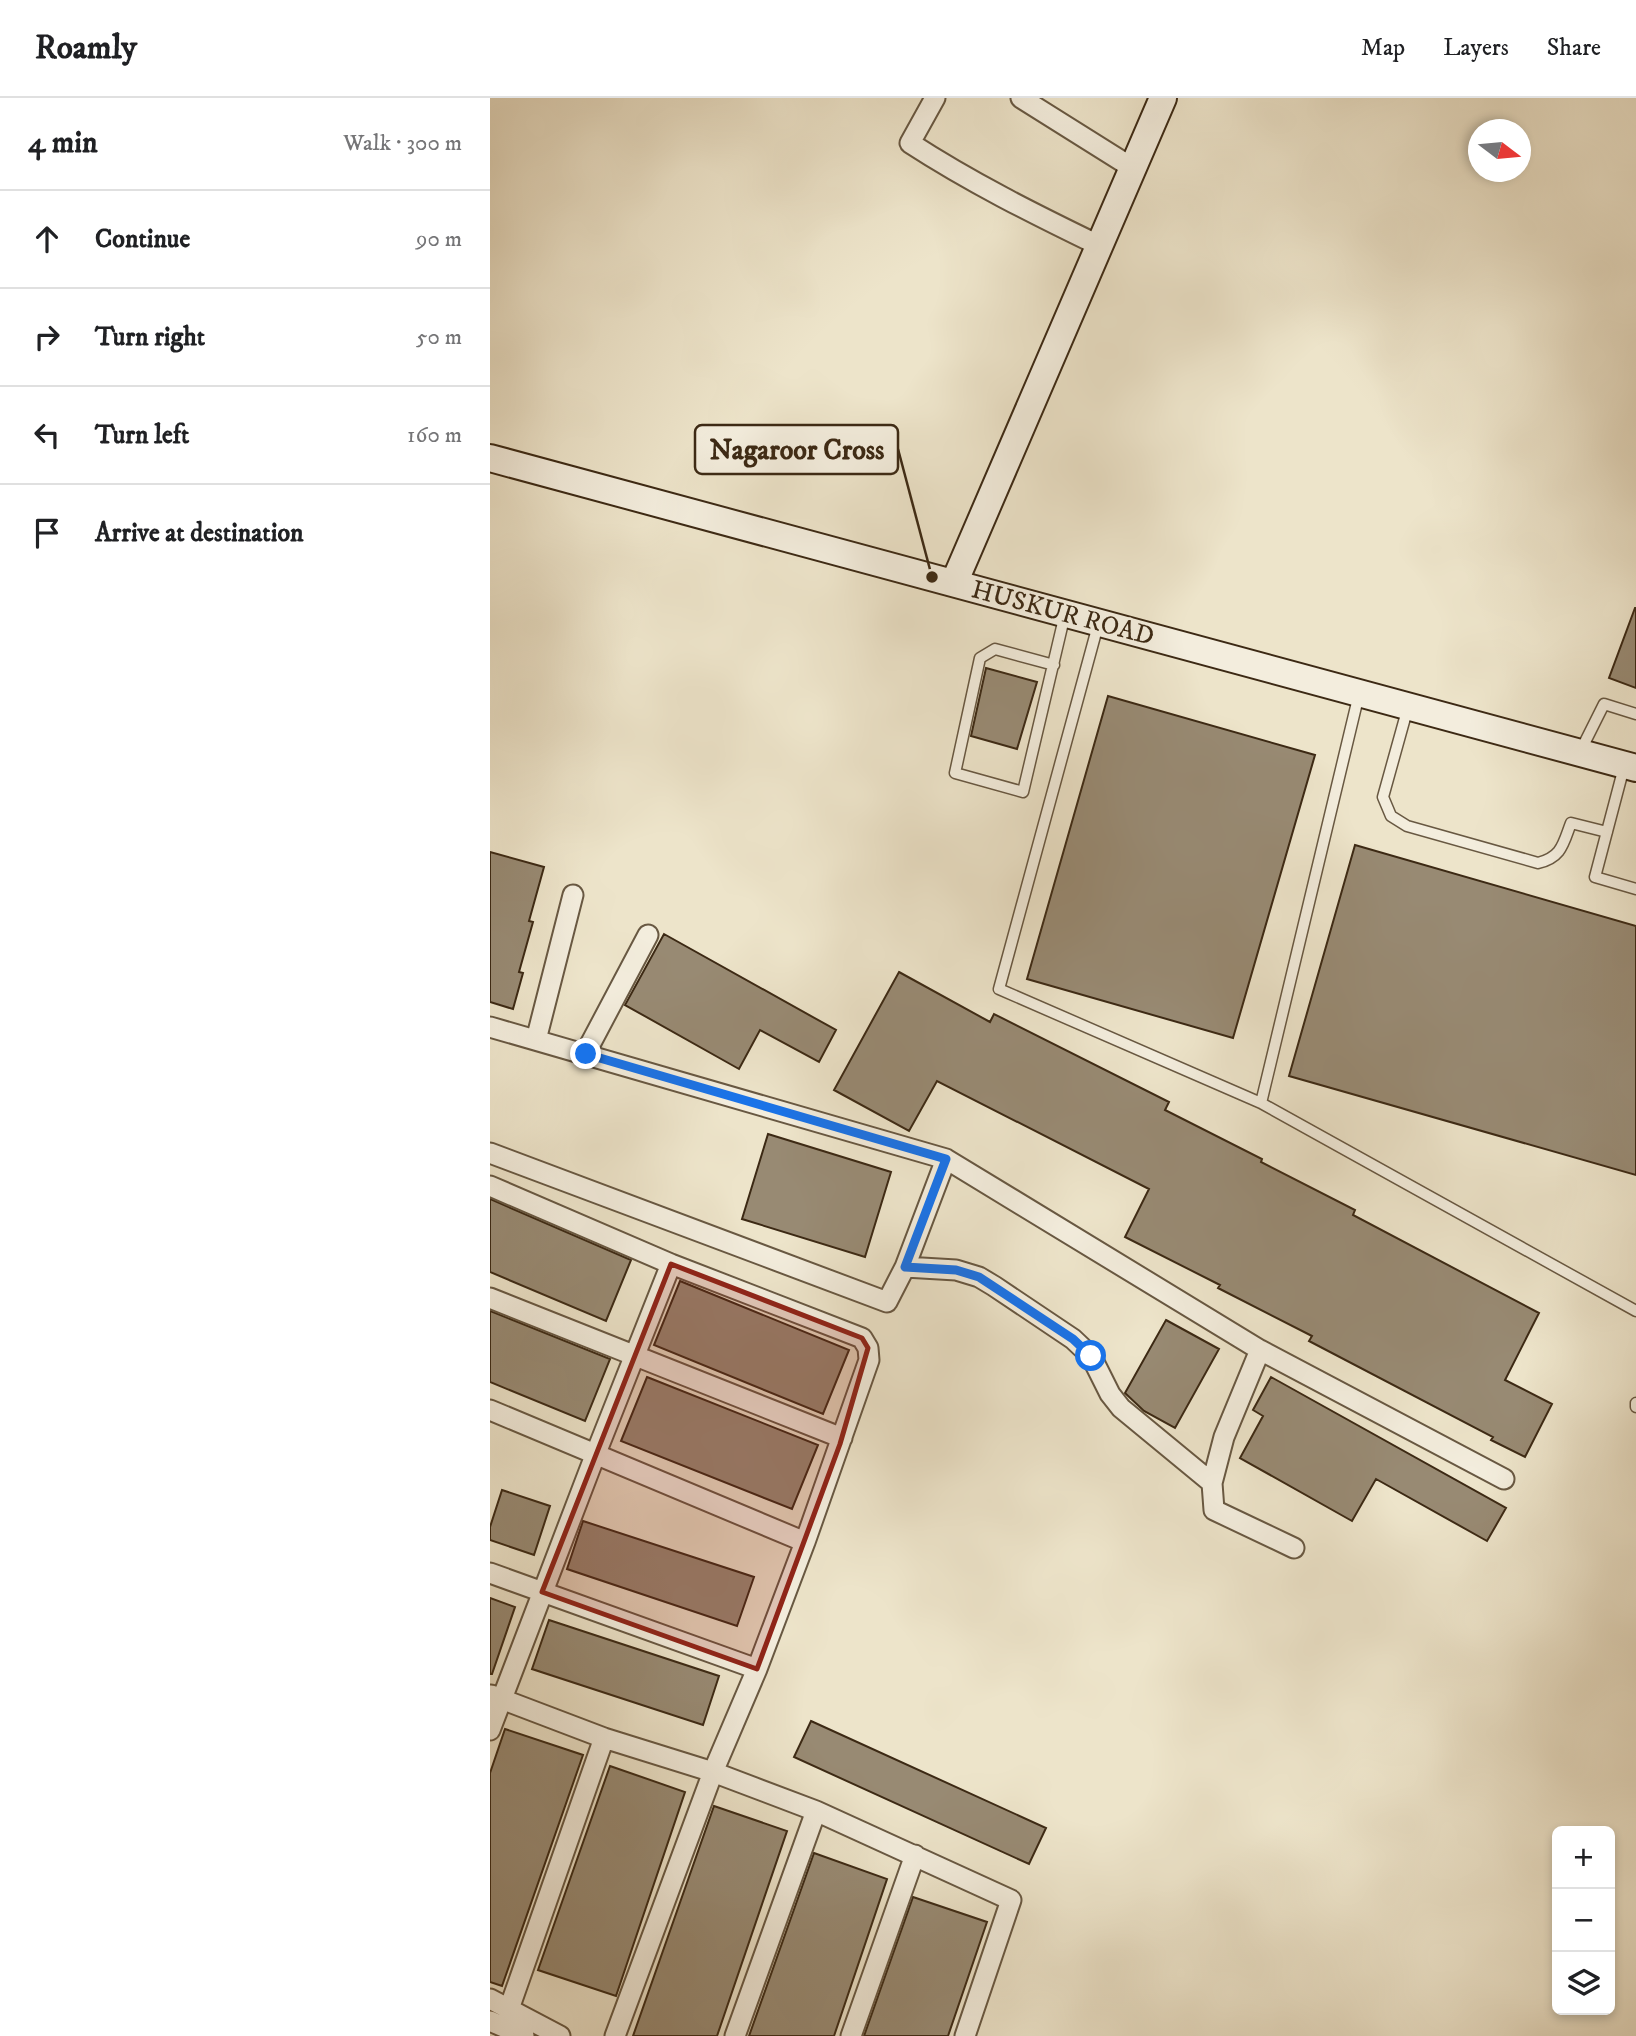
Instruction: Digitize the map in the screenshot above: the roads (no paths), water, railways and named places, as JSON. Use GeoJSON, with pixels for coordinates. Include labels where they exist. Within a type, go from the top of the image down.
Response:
{"type":"FeatureCollection","features":[{"type":"Feature","properties":{"kind":"street"},"geometry":{"type":"LineString","coordinates":[[935,98],[910,144],[1021,208],[1098,245]]}},
{"type":"Feature","properties":{"kind":"street"},"geometry":{"type":"LineString","coordinates":[[1021,98],[1131,167]]}},
{"type":"Feature","properties":{"kind":"street"},"geometry":{"type":"LineString","coordinates":[[954,583],[1163,98]]}},
{"type":"Feature","properties":{"kind":"street","name":"HUSKUR ROAD"},"geometry":{"type":"LineString","coordinates":[[490,458],[1630,766]]}},
{"type":"Feature","properties":{"kind":"street"},"geometry":{"type":"LineString","coordinates":[[536,1040],[573,895]]}},
{"type":"Feature","properties":{"kind":"street"},"geometry":{"type":"LineString","coordinates":[[586,1054],[648,934]]}},
{"type":"Feature","properties":{"kind":"street"},"geometry":{"type":"LineString","coordinates":[[490,1027],[946,1159],[1260,1350],[1504,1479]]}},
{"type":"Feature","properties":{"kind":"street"},"geometry":{"type":"LineString","coordinates":[[490,1153],[887,1302],[905,1267],[946,1159]]}},
{"type":"Feature","properties":{"kind":"street"},"geometry":{"type":"LineString","coordinates":[[490,1186],[671,1264],[862,1338],[868,1348],[869,1360],[805,1542],[757,1669],[713,1772],[615,2036]]}},
{"type":"Feature","properties":{"kind":"street"},"geometry":{"type":"LineString","coordinates":[[490,1730],[496,1697],[542,1592],[671,1264]]}},
{"type":"Feature","properties":{"kind":"street"},"geometry":{"type":"LineString","coordinates":[[905,1267],[956,1270],[979,1277],[1073,1339],[1091,1356],[1110,1394],[1121,1409],[1212,1483]]}},
{"type":"Feature","properties":{"kind":"street"},"geometry":{"type":"LineString","coordinates":[[490,1298],[842,1438]]}},
{"type":"Feature","properties":{"kind":"street"},"geometry":{"type":"LineString","coordinates":[[1260,1350],[1223,1437],[1212,1483],[1214,1510],[1293,1548]]}},
{"type":"Feature","properties":{"kind":"street"},"geometry":{"type":"LineString","coordinates":[[490,1410],[805,1542]]}},
{"type":"Feature","properties":{"kind":"street"},"geometry":{"type":"LineString","coordinates":[[490,1573],[757,1669]]}},
{"type":"Feature","properties":{"kind":"street"},"geometry":{"type":"LineString","coordinates":[[496,1697],[604,1738],[713,1772],[816,1811],[1011,1900],[965,2036]]}},
{"type":"Feature","properties":{"kind":"street"},"geometry":{"type":"LineString","coordinates":[[509,2009],[604,1738]]}},
{"type":"Feature","properties":{"kind":"street"},"geometry":{"type":"LineString","coordinates":[[735,2036],[816,1811]]}},
{"type":"Feature","properties":{"kind":"street"},"geometry":{"type":"LineString","coordinates":[[851,2036],[915,1854]]}},
{"type":"Feature","properties":{"kind":"street"},"geometry":{"type":"LineString","coordinates":[[490,1999],[560,2036]]}},
{"type":"Feature","properties":{"kind":"street"},"geometry":{"type":"LineString","coordinates":[[490,2021],[524,2036]]}},
{"type":"Feature","properties":{"kind":"lane"},"geometry":{"type":"LineString","coordinates":[[1054,665],[995,649],[980,657],[955,773],[1023,792],[1054,665],[1065,613]]}},
{"type":"Feature","properties":{"kind":"lane"},"geometry":{"type":"LineString","coordinates":[[1099,621],[999,989],[1261,1103],[1636,1311]]}},
{"type":"Feature","properties":{"kind":"lane"},"geometry":{"type":"LineString","coordinates":[[1261,1103],[1359,693]]}},
{"type":"Feature","properties":{"kind":"lane"},"geometry":{"type":"LineString","coordinates":[[1579,753],[1604,704],[1636,714]]}},
{"type":"Feature","properties":{"kind":"lane"},"geometry":{"type":"LineString","coordinates":[[1409,706],[1383,797],[1391,816],[1407,826],[1538,863],[1559,853],[1571,823],[1607,832]]}},
{"type":"Feature","properties":{"kind":"lane"},"geometry":{"type":"LineString","coordinates":[[1630,766],[1594,877],[1636,889]]}},
{"type":"Feature","properties":{"kind":"place","name":"Nagaroor Cross"},"geometry":{"type":"Point","coordinates":[932,577]}}]}
